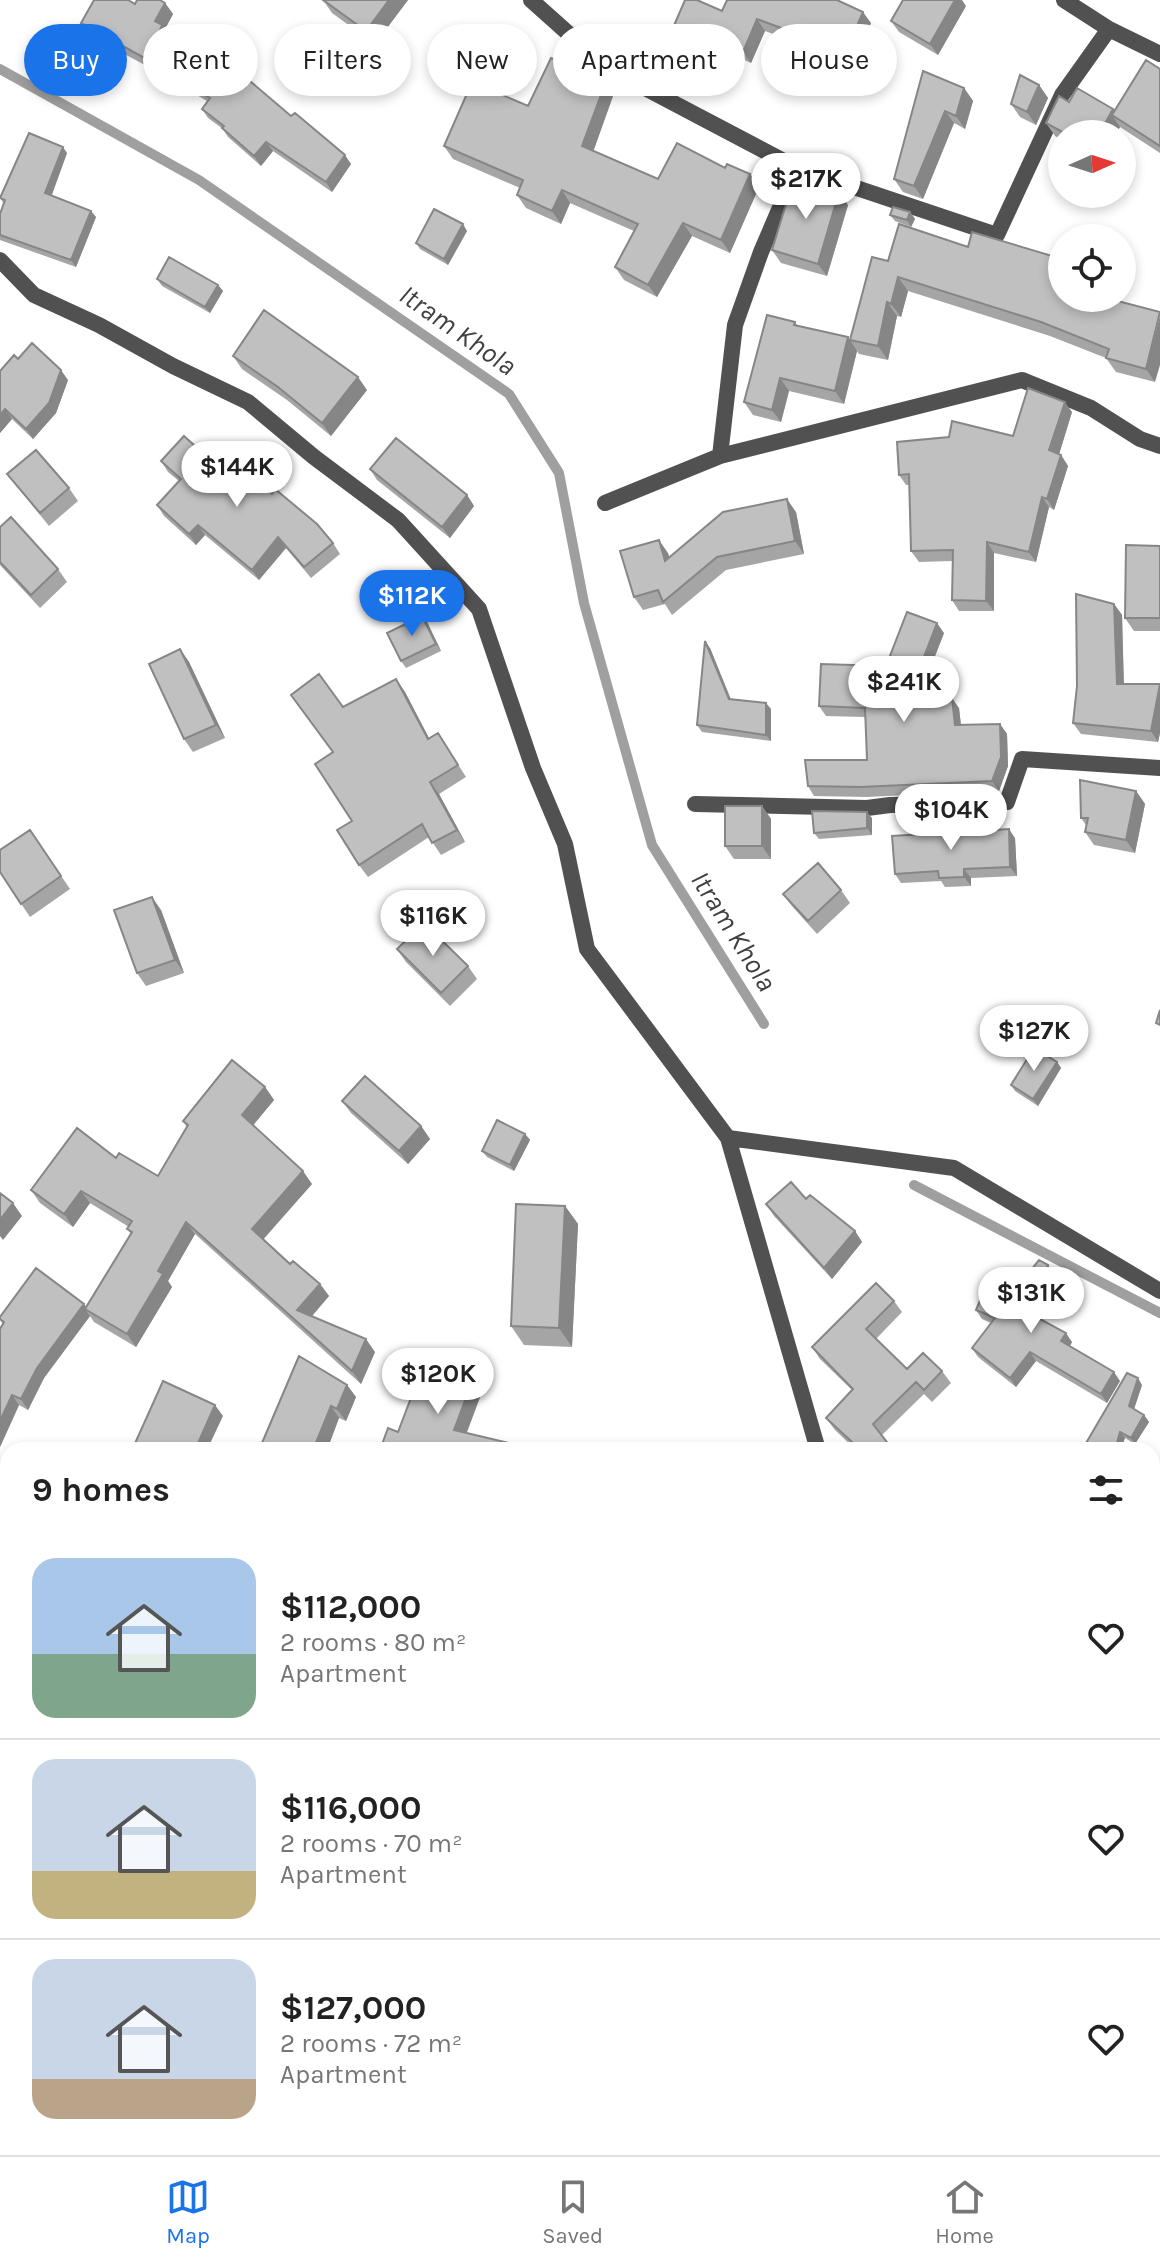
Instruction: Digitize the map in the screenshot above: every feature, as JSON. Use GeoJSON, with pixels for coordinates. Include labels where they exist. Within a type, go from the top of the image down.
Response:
{"type":"FeatureCollection","features":[{"type":"Feature","properties":{"kind":"street"},"geometry":{"type":"LineString","coordinates":[[531,0],[607,68],[797,168],[997,235],[1062,95],[1109,29]]}},
{"type":"Feature","properties":{"kind":"street"},"geometry":{"type":"LineString","coordinates":[[1064,0],[1109,29],[1160,54]]}},
{"type":"Feature","properties":{"kind":"street"},"geometry":{"type":"LineString","coordinates":[[720,456],[735,325],[761,252],[797,168]]}},
{"type":"Feature","properties":{"kind":"street"},"geometry":{"type":"LineString","coordinates":[[0,260],[34,295],[248,402],[314,457],[398,520],[479,609],[533,768],[565,844],[587,949],[728,1138],[816,1442]]}},
{"type":"Feature","properties":{"kind":"street"},"geometry":{"type":"LineString","coordinates":[[605,503],[720,456],[1022,380],[1091,408],[1140,439],[1160,446]]}},
{"type":"Feature","properties":{"kind":"street"},"geometry":{"type":"LineString","coordinates":[[695,804],[867,808],[1007,802],[1022,759],[1160,768]]}},
{"type":"Feature","properties":{"kind":"street"},"geometry":{"type":"LineString","coordinates":[[728,1138],[954,1168],[1160,1291]]}},
{"type":"Feature","properties":{"kind":"building"},"geometry":{"type":"Polygon","coordinates":[[[94,0],[128,0],[135,4],[137,0],[160,0],[165,3],[155,21],[160,24],[143,24],[143,57],[127,48],[127,24],[81,23],[94,0]]]}},
{"type":"Feature","properties":{"kind":"building"},"geometry":{"type":"Polygon","coordinates":[[[323,0],[389,0],[371,24],[356,24],[323,0]]]}},
{"type":"Feature","properties":{"kind":"building"},"geometry":{"type":"Polygon","coordinates":[[[685,0],[697,0],[722,11],[727,0],[837,0],[863,12],[858,24],[771,24],[757,19],[745,47],[745,24],[675,24],[685,0]]]}},
{"type":"Feature","properties":{"kind":"building"},"geometry":{"type":"Polygon","coordinates":[[[903,0],[955,0],[930,44],[891,21],[903,0]]]}},
{"type":"Feature","properties":{"kind":"building"},"geometry":{"type":"Polygon","coordinates":[[[553,59],[553,96],[601,96],[582,146],[658,179],[677,143],[725,168],[727,164],[750,174],[721,240],[683,223],[648,285],[615,267],[638,224],[562,190],[552,211],[517,195],[523,180],[444,146],[466,96],[505,96],[528,106],[533,96],[537,96],[537,87],[553,59]]]}},
{"type":"Feature","properties":{"kind":"building"},"geometry":{"type":"Polygon","coordinates":[[[1146,60],[1160,69],[1160,146],[1136,130],[1136,120],[1120,120],[1112,115],[1146,60]]]}},
{"type":"Feature","properties":{"kind":"building"},"geometry":{"type":"Polygon","coordinates":[[[923,71],[964,88],[956,116],[945,111],[914,186],[894,179],[923,71]]]}},
{"type":"Feature","properties":{"kind":"building"},"geometry":{"type":"Polygon","coordinates":[[[1020,75],[1039,85],[1027,112],[1011,104],[1020,75]]]}},
{"type":"Feature","properties":{"kind":"building"},"geometry":{"type":"Polygon","coordinates":[[[258,88],[291,116],[295,113],[345,155],[326,182],[266,142],[254,156],[202,109],[210,98],[207,96],[258,96],[258,88]]]}},
{"type":"Feature","properties":{"kind":"building"},"geometry":{"type":"Polygon","coordinates":[[[1077,88],[1113,109],[1107,120],[1048,120],[1046,123],[1059,96],[1069,102],[1077,88]]]}},
{"type":"Feature","properties":{"kind":"building"},"geometry":{"type":"Polygon","coordinates":[[[29,133],[63,147],[45,193],[91,211],[71,260],[0,235],[0,214],[5,200],[0,198],[29,133]]]}},
{"type":"Feature","properties":{"kind":"building"},"geometry":{"type":"Polygon","coordinates":[[[794,178],[839,192],[818,264],[772,250],[794,178]]]}},
{"type":"Feature","properties":{"kind":"building"},"geometry":{"type":"Polygon","coordinates":[[[893,207],[910,212],[907,220],[890,215],[893,207]]]}},
{"type":"Feature","properties":{"kind":"building"},"geometry":{"type":"Polygon","coordinates":[[[434,209],[463,224],[444,259],[416,243],[434,209]]]}},
{"type":"Feature","properties":{"kind":"building"},"geometry":{"type":"Polygon","coordinates":[[[899,224],[968,247],[972,232],[1048,255],[1048,312],[1136,312],[1136,306],[1160,312],[1146,369],[1106,358],[1109,349],[1041,322],[898,277],[891,304],[887,302],[878,346],[850,340],[872,257],[888,261],[899,224]]]}},
{"type":"Feature","properties":{"kind":"building"},"geometry":{"type":"Polygon","coordinates":[[[169,257],[218,285],[205,307],[157,279],[169,257]]]}},
{"type":"Feature","properties":{"kind":"building"},"geometry":{"type":"Polygon","coordinates":[[[264,310],[358,377],[322,423],[233,356],[264,310]]]}},
{"type":"Feature","properties":{"kind":"building"},"geometry":{"type":"Polygon","coordinates":[[[767,315],[795,322],[794,325],[848,337],[835,391],[780,378],[772,410],[744,402],[767,315]]]}},
{"type":"Feature","properties":{"kind":"building"},"geometry":{"type":"Polygon","coordinates":[[[32,343],[61,370],[49,403],[26,429],[5,409],[0,415],[0,371],[14,355],[18,359],[32,343]]]}},
{"type":"Feature","properties":{"kind":"building"},"geometry":{"type":"Polygon","coordinates":[[[1028,388],[1065,402],[1049,450],[1061,455],[1047,499],[1042,497],[1029,552],[987,542],[986,601],[952,600],[953,550],[911,551],[909,474],[899,475],[897,442],[949,437],[952,421],[1013,436],[1028,388]]]}},
{"type":"Feature","properties":{"kind":"building"},"geometry":{"type":"Polygon","coordinates":[[[184,436],[239,481],[248,471],[272,494],[275,489],[317,524],[333,543],[304,567],[278,537],[252,570],[198,525],[189,534],[157,505],[181,479],[161,461],[184,436]]]}},
{"type":"Feature","properties":{"kind":"building"},"geometry":{"type":"Polygon","coordinates":[[[396,438],[467,495],[442,527],[370,469],[396,438]]]}},
{"type":"Feature","properties":{"kind":"building"},"geometry":{"type":"Polygon","coordinates":[[[36,450],[69,488],[40,513],[7,474],[36,450]]]}},
{"type":"Feature","properties":{"kind":"building"},"geometry":{"type":"Polygon","coordinates":[[[787,499],[795,541],[717,557],[663,602],[658,590],[634,597],[620,551],[659,540],[665,561],[723,512],[787,499]]]}},
{"type":"Feature","properties":{"kind":"building"},"geometry":{"type":"Polygon","coordinates":[[[11,517],[58,569],[31,595],[0,562],[0,527],[11,517]]]}},
{"type":"Feature","properties":{"kind":"building"},"geometry":{"type":"Polygon","coordinates":[[[1126,545],[1160,546],[1160,618],[1125,618],[1126,545]]]}},
{"type":"Feature","properties":{"kind":"building"},"geometry":{"type":"Polygon","coordinates":[[[1076,594],[1114,604],[1117,684],[1160,684],[1151,731],[1073,723],[1077,686],[1076,594]]]}},
{"type":"Feature","properties":{"kind":"building"},"geometry":{"type":"Polygon","coordinates":[[[907,612],[937,623],[906,703],[952,698],[955,725],[1000,724],[1001,757],[992,781],[860,787],[808,786],[805,760],[867,760],[865,708],[819,706],[821,664],[886,666],[907,612]]]}},
{"type":"Feature","properties":{"kind":"building"},"geometry":{"type":"Polygon","coordinates":[[[422,616],[436,644],[401,661],[387,633],[422,616]]]}},
{"type":"Feature","properties":{"kind":"building"},"geometry":{"type":"Polygon","coordinates":[[[705,641],[729,699],[766,703],[766,735],[697,725],[705,641]]]}},
{"type":"Feature","properties":{"kind":"building"},"geometry":{"type":"Polygon","coordinates":[[[180,649],[216,725],[184,739],[149,664],[180,649]]]}},
{"type":"Feature","properties":{"kind":"building"},"geometry":{"type":"Polygon","coordinates":[[[319,674],[343,707],[396,679],[428,739],[438,733],[458,765],[430,782],[457,830],[432,843],[422,824],[359,865],[337,830],[352,821],[315,764],[333,752],[291,695],[319,674]]]}},
{"type":"Feature","properties":{"kind":"building"},"geometry":{"type":"Polygon","coordinates":[[[1080,780],[1136,791],[1126,840],[1085,832],[1088,818],[1081,818],[1080,780]]]}},
{"type":"Feature","properties":{"kind":"building"},"geometry":{"type":"Polygon","coordinates":[[[725,806],[762,806],[762,846],[725,846],[725,806]]]}},
{"type":"Feature","properties":{"kind":"building"},"geometry":{"type":"Polygon","coordinates":[[[812,811],[867,812],[867,828],[814,833],[812,811]]]}},
{"type":"Feature","properties":{"kind":"building"},"geometry":{"type":"Polygon","coordinates":[[[1009,829],[1010,867],[964,869],[964,877],[939,878],[938,871],[895,874],[892,836],[1009,829]]]}},
{"type":"Feature","properties":{"kind":"building"},"geometry":{"type":"Polygon","coordinates":[[[30,830],[61,876],[21,904],[0,872],[0,850],[30,830]]]}},
{"type":"Feature","properties":{"kind":"building"},"geometry":{"type":"Polygon","coordinates":[[[818,863],[841,890],[808,921],[783,894],[818,863]]]}},
{"type":"Feature","properties":{"kind":"building"},"geometry":{"type":"Polygon","coordinates":[[[152,897],[175,960],[137,973],[114,910],[152,897]]]}},
{"type":"Feature","properties":{"kind":"building"},"geometry":{"type":"Polygon","coordinates":[[[424,923],[468,966],[441,993],[397,949],[424,923]]]}},
{"type":"Feature","properties":{"kind":"building"},"geometry":{"type":"Polygon","coordinates":[[[1034,1048],[1057,1062],[1033,1099],[1011,1085],[1034,1048]]]}},
{"type":"Feature","properties":{"kind":"building"},"geometry":{"type":"Polygon","coordinates":[[[232,1060],[265,1087],[242,1115],[303,1171],[252,1229],[290,1264],[293,1261],[320,1284],[297,1310],[366,1339],[352,1371],[186,1222],[158,1271],[163,1274],[127,1334],[85,1309],[132,1232],[127,1229],[132,1221],[81,1191],[64,1214],[31,1190],[77,1128],[116,1158],[119,1153],[158,1176],[188,1125],[183,1121],[232,1060]]]}},
{"type":"Feature","properties":{"kind":"building"},"geometry":{"type":"Polygon","coordinates":[[[365,1076],[421,1126],[399,1151],[342,1101],[365,1076]]]}},
{"type":"Feature","properties":{"kind":"building"},"geometry":{"type":"Polygon","coordinates":[[[497,1120],[525,1134],[510,1165],[482,1151],[497,1120]]]}},
{"type":"Feature","properties":{"kind":"building"},"geometry":{"type":"Polygon","coordinates":[[[791,1182],[806,1199],[810,1195],[855,1231],[824,1268],[766,1204],[791,1182]]]}},
{"type":"Feature","properties":{"kind":"building"},"geometry":{"type":"Polygon","coordinates":[[[0,1193],[13,1203],[0,1220],[0,1193]]]}},
{"type":"Feature","properties":{"kind":"building"},"geometry":{"type":"Polygon","coordinates":[[[516,1204],[565,1206],[559,1328],[511,1326],[516,1204]]]}},
{"type":"Feature","properties":{"kind":"building"},"geometry":{"type":"Polygon","coordinates":[[[1039,1260],[1048,1265],[1027,1312],[1066,1333],[1061,1341],[1114,1372],[1101,1394],[1030,1352],[1010,1378],[972,1348],[995,1318],[976,1310],[987,1284],[1012,1294],[1039,1260]]]}},
{"type":"Feature","properties":{"kind":"building"},"geometry":{"type":"Polygon","coordinates":[[[36,1268],[84,1304],[37,1368],[21,1399],[12,1395],[0,1421],[0,1329],[4,1322],[0,1317],[36,1268]]]}},
{"type":"Feature","properties":{"kind":"building"},"geometry":{"type":"Polygon","coordinates":[[[876,1283],[894,1301],[866,1329],[907,1369],[923,1353],[942,1371],[924,1390],[916,1382],[873,1424],[887,1442],[852,1442],[826,1418],[853,1389],[812,1347],[876,1283]]]}},
{"type":"Feature","properties":{"kind":"building"},"geometry":{"type":"Polygon","coordinates":[[[299,1356],[347,1385],[337,1409],[331,1406],[316,1442],[262,1442],[299,1356]]]}},
{"type":"Feature","properties":{"kind":"building"},"geometry":{"type":"Polygon","coordinates":[[[425,1361],[473,1379],[454,1430],[505,1442],[383,1442],[388,1428],[398,1432],[425,1361]]]}},
{"type":"Feature","properties":{"kind":"building"},"geometry":{"type":"Polygon","coordinates":[[[1127,1373],[1138,1378],[1129,1406],[1144,1415],[1131,1438],[1120,1432],[1117,1442],[1087,1442],[1127,1373]]]}},
{"type":"Feature","properties":{"kind":"building"},"geometry":{"type":"Polygon","coordinates":[[[163,1381],[215,1405],[199,1442],[136,1442],[163,1381]]]}},
{"type":"Feature","properties":{"kind":"waterway","name":"Itram Khola"},"geometry":{"type":"LineString","coordinates":[[0,69],[199,180],[509,394],[559,473],[584,603],[652,845],[764,1024]]}},
{"type":"Feature","properties":{"kind":"waterway","name":"Itram Khola"},"geometry":{"type":"LineString","coordinates":[[914,1185],[1160,1313]]}}]}
